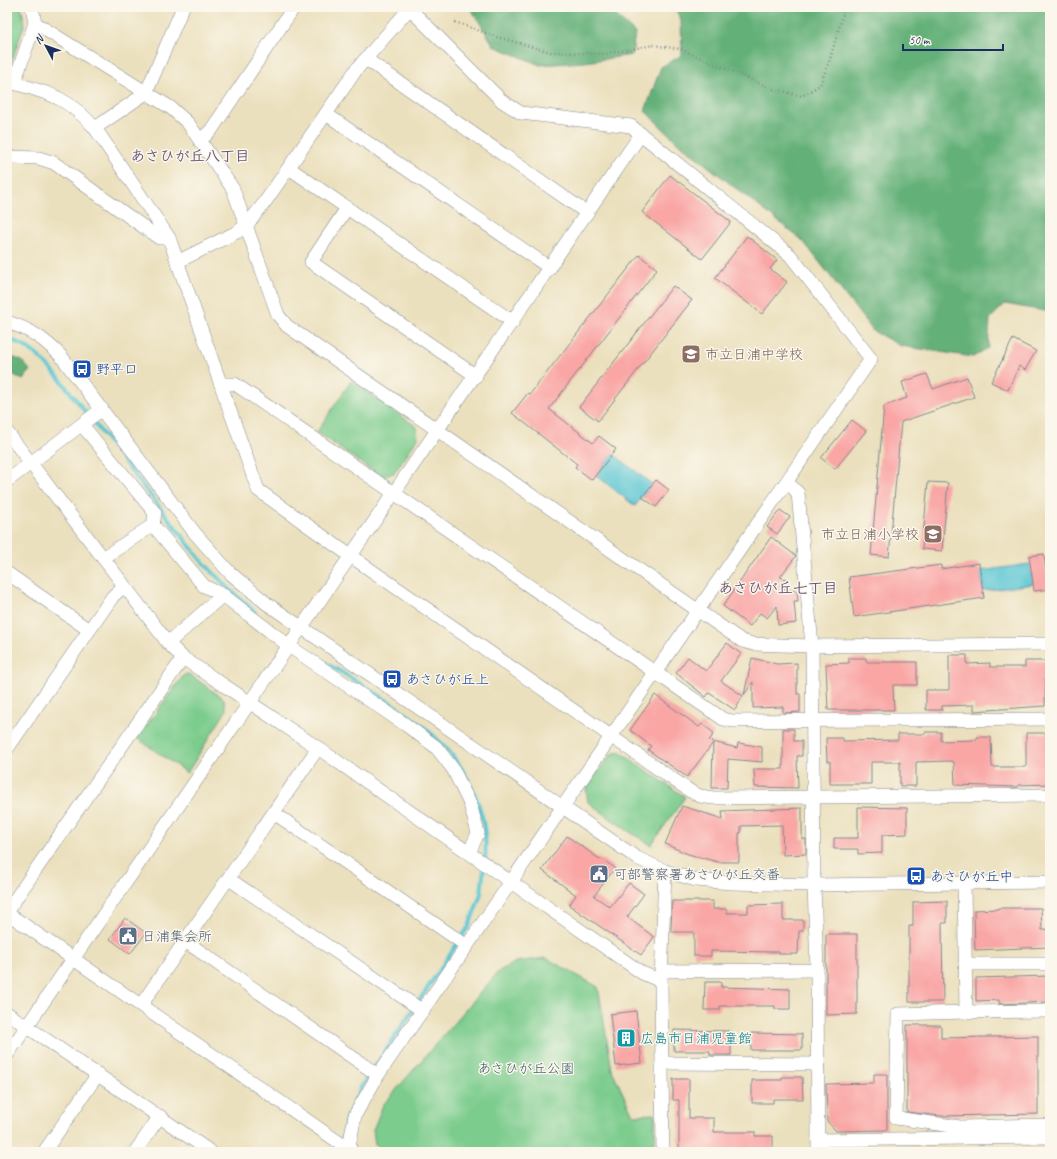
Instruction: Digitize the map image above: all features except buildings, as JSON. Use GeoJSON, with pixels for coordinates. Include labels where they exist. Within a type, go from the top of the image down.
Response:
{"type":"FeatureCollection","features":[{"type":"Feature","properties":{"kind":"street"},"geometry":{"type":"LineString","coordinates":[[32,7],[35,23],[11,82],[51,93],[68,103],[82,114],[95,128],[169,238],[258,490],[352,557],[690,791],[700,796],[713,798],[1050,795]]}},
{"type":"Feature","properties":{"kind":"street"},"geometry":{"type":"LineString","coordinates":[[95,128],[146,93],[183,7]]}},
{"type":"Feature","properties":{"kind":"street"},"geometry":{"type":"LineString","coordinates":[[200,140],[212,129],[292,10],[292,7]]}},
{"type":"Feature","properties":{"kind":"street"},"geometry":{"type":"LineString","coordinates":[[177,262],[246,226],[265,202],[366,59],[409,8],[502,101],[521,113],[632,126],[790,255],[871,359],[378,1075],[355,1115],[350,1151],[335,1146],[141,1005],[74,960],[7,912],[183,658]]}},
{"type":"Feature","properties":{"kind":"street"},"geometry":{"type":"LineString","coordinates":[[35,23],[171,108],[188,123],[233,189],[278,316],[287,326],[742,641],[753,644],[812,646],[1050,644]]}},
{"type":"Feature","properties":{"kind":"street"},"geometry":{"type":"LineString","coordinates":[[366,59],[587,213]]}},
{"type":"Feature","properties":{"kind":"street"},"geometry":{"type":"LineString","coordinates":[[326,114],[550,268]]}},
{"type":"Feature","properties":{"kind":"street"},"geometry":{"type":"LineString","coordinates":[[7,1055],[352,557],[641,134]]}},
{"type":"Feature","properties":{"kind":"street"},"geometry":{"type":"LineString","coordinates":[[7,157],[39,158],[54,163],[159,238],[169,238]]}},
{"type":"Feature","properties":{"kind":"street"},"geometry":{"type":"LineString","coordinates":[[289,168],[513,322]]}},
{"type":"Feature","properties":{"kind":"street"},"geometry":{"type":"LineString","coordinates":[[347,208],[311,262],[476,376]]}},
{"type":"Feature","properties":{"kind":"street"},"geometry":{"type":"LineString","coordinates":[[7,322],[21,327],[46,340],[61,356],[194,532],[230,573],[266,603],[637,858],[665,871],[696,880],[731,883],[814,885],[1050,882]]}},
{"type":"Feature","properties":{"kind":"street"},"geometry":{"type":"LineString","coordinates":[[221,384],[235,384],[723,719],[733,722],[1050,719]]}},
{"type":"Feature","properties":{"kind":"street"},"geometry":{"type":"LineString","coordinates":[[7,481],[102,409]]}},
{"type":"Feature","properties":{"kind":"street"},"geometry":{"type":"LineString","coordinates":[[82,425],[155,513],[153,524],[104,558]]}},
{"type":"Feature","properties":{"kind":"street"},"geometry":{"type":"LineString","coordinates":[[7,432],[168,643],[183,658],[318,748],[642,973],[661,976],[817,970]]}},
{"type":"Feature","properties":{"kind":"street"},"geometry":{"type":"LineString","coordinates":[[786,482],[798,493],[812,646],[818,1146],[1050,1137]]}},
{"type":"Feature","properties":{"kind":"street"},"geometry":{"type":"LineString","coordinates":[[153,524],[204,586],[223,595],[289,646],[406,724],[436,747],[452,770],[470,804],[478,833],[469,853]]}},
{"type":"Feature","properties":{"kind":"street"},"geometry":{"type":"LineString","coordinates":[[7,573],[89,630]]}},
{"type":"Feature","properties":{"kind":"street"},"geometry":{"type":"LineString","coordinates":[[7,748],[113,596],[124,586]]}},
{"type":"Feature","properties":{"kind":"street"},"geometry":{"type":"LineString","coordinates":[[168,643],[223,595]]}},
{"type":"Feature","properties":{"kind":"street"},"geometry":{"type":"LineString","coordinates":[[141,1005],[230,879],[318,748]]}},
{"type":"Feature","properties":{"kind":"street"},"geometry":{"type":"LineString","coordinates":[[274,812],[467,946]]}},
{"type":"Feature","properties":{"kind":"street"},"geometry":{"type":"LineString","coordinates":[[663,1152],[661,976],[665,871]]}},
{"type":"Feature","properties":{"kind":"street"},"geometry":{"type":"LineString","coordinates":[[230,879],[422,1011]]}},
{"type":"Feature","properties":{"kind":"street"},"geometry":{"type":"LineString","coordinates":[[964,883],[966,1012]]}},
{"type":"Feature","properties":{"kind":"street"},"geometry":{"type":"LineString","coordinates":[[185,942],[378,1075]]}},
{"type":"Feature","properties":{"kind":"street"},"geometry":{"type":"LineString","coordinates":[[966,964],[1050,964]]}},
{"type":"Feature","properties":{"kind":"street"},"geometry":{"type":"LineString","coordinates":[[1050,1011],[898,1014],[896,1118],[960,1127],[1050,1125]]}},
{"type":"Feature","properties":{"kind":"street"},"geometry":{"type":"LineString","coordinates":[[7,1013],[211,1152]]}},
{"type":"Feature","properties":{"kind":"street"},"geometry":{"type":"LineString","coordinates":[[662,1064],[818,1064]]}},
{"type":"Feature","properties":{"kind":"street"},"geometry":{"type":"LineString","coordinates":[[44,1152],[98,1074]]}},
{"type":"Feature","properties":{"kind":"street"},"geometry":{"type":"LineString","coordinates":[[135,1152],[160,1116]]}},
{"type":"Feature","properties":{"kind":"path"},"geometry":{"type":"LineString","coordinates":[[455,22],[497,37],[551,52],[605,54],[653,46],[680,48],[773,89],[802,96],[820,84],[830,59],[845,7]]}},
{"type":"Feature","properties":{"kind":"green space"},"geometry":{"type":"Polygon","coordinates":[[[7,7],[21,7],[25,23],[10,66],[7,68],[7,7]]]}},
{"type":"Feature","properties":{"kind":"green space"},"geometry":{"type":"Polygon","coordinates":[[[470,7],[609,7],[609,9],[635,33],[632,55],[585,62],[540,65],[494,46],[470,7]]]}},
{"type":"Feature","properties":{"kind":"green space"},"geometry":{"type":"Polygon","coordinates":[[[674,7],[1050,7],[1050,312],[1005,304],[990,319],[988,348],[973,357],[901,346],[873,331],[803,241],[677,142],[645,111],[661,67],[682,55],[681,19],[674,7]]]}},
{"type":"Feature","properties":{"kind":"green space"},"geometry":{"type":"Polygon","coordinates":[[[7,356],[21,360],[30,370],[23,380],[7,371],[7,356]]]}},
{"type":"Feature","properties":{"kind":"green space"},"geometry":{"type":"Polygon","coordinates":[[[351,381],[417,427],[418,438],[394,473],[381,477],[317,432],[351,381]]]}},
{"type":"Feature","properties":{"kind":"green space"},"geometry":{"type":"Polygon","coordinates":[[[189,674],[224,699],[226,711],[187,773],[137,738],[184,675],[189,674]]]}},
{"type":"Feature","properties":{"kind":"green space"},"geometry":{"type":"Polygon","coordinates":[[[620,752],[685,797],[651,845],[625,829],[588,802],[586,789],[611,754],[620,752]]]}},
{"type":"Feature","properties":{"kind":"green space","name":"あさひが丘公園"},"geometry":{"type":"Polygon","coordinates":[[[546,958],[598,987],[612,1070],[633,1115],[655,1114],[655,1152],[385,1152],[375,1144],[373,1130],[383,1105],[499,971],[516,962],[546,958]]]}},
{"type":"Feature","properties":{"kind":"water"},"geometry":{"type":"Polygon","coordinates":[[[613,454],[652,484],[635,506],[596,475],[613,454]]]}},
{"type":"Feature","properties":{"kind":"water"},"geometry":{"type":"Polygon","coordinates":[[[1030,564],[1033,584],[983,591],[980,571],[1030,564]]]}},
{"type":"Feature","properties":{"kind":"waterway"},"geometry":{"type":"LineString","coordinates":[[7,339],[15,341],[36,354],[59,378],[200,559],[230,590],[255,612]]}},
{"type":"Feature","properties":{"kind":"waterway"},"geometry":{"type":"LineString","coordinates":[[316,657],[376,693],[405,713],[433,735],[445,747],[466,776],[474,792],[484,826],[486,843],[485,860]]}},
{"type":"Feature","properties":{"kind":"waterway"},"geometry":{"type":"LineString","coordinates":[[340,1152],[346,1120],[360,1089],[469,926],[481,894],[484,867]]}},
{"type":"Feature","properties":{"kind":"place","name":"市立日浦中学校"},"geometry":{"type":"Point","coordinates":[691,354]}},
{"type":"Feature","properties":{"kind":"place","name":"野平口"},"geometry":{"type":"Point","coordinates":[82,369]}},
{"type":"Feature","properties":{"kind":"place","name":"市立日浦小学校"},"geometry":{"type":"Point","coordinates":[933,534]}},
{"type":"Feature","properties":{"kind":"place","name":"あさひが丘上"},"geometry":{"type":"Point","coordinates":[392,679]}},
{"type":"Feature","properties":{"kind":"place","name":"可部警察署あさひが丘交番"},"geometry":{"type":"Point","coordinates":[599,874]}},
{"type":"Feature","properties":{"kind":"place","name":"あさひが丘中"},"geometry":{"type":"Point","coordinates":[916,876]}},
{"type":"Feature","properties":{"kind":"place","name":"日浦集会所"},"geometry":{"type":"Point","coordinates":[128,936]}},
{"type":"Feature","properties":{"kind":"place","name":"広島市日浦児童館"},"geometry":{"type":"Point","coordinates":[626,1038]}},
{"type":"Feature","properties":{"kind":"district","name":"あさひが丘八丁目"},"geometry":{"type":"Point","coordinates":[190,156]}},
{"type":"Feature","properties":{"kind":"district","name":"あさひが丘七丁目"},"geometry":{"type":"Point","coordinates":[778,588]}}]}
